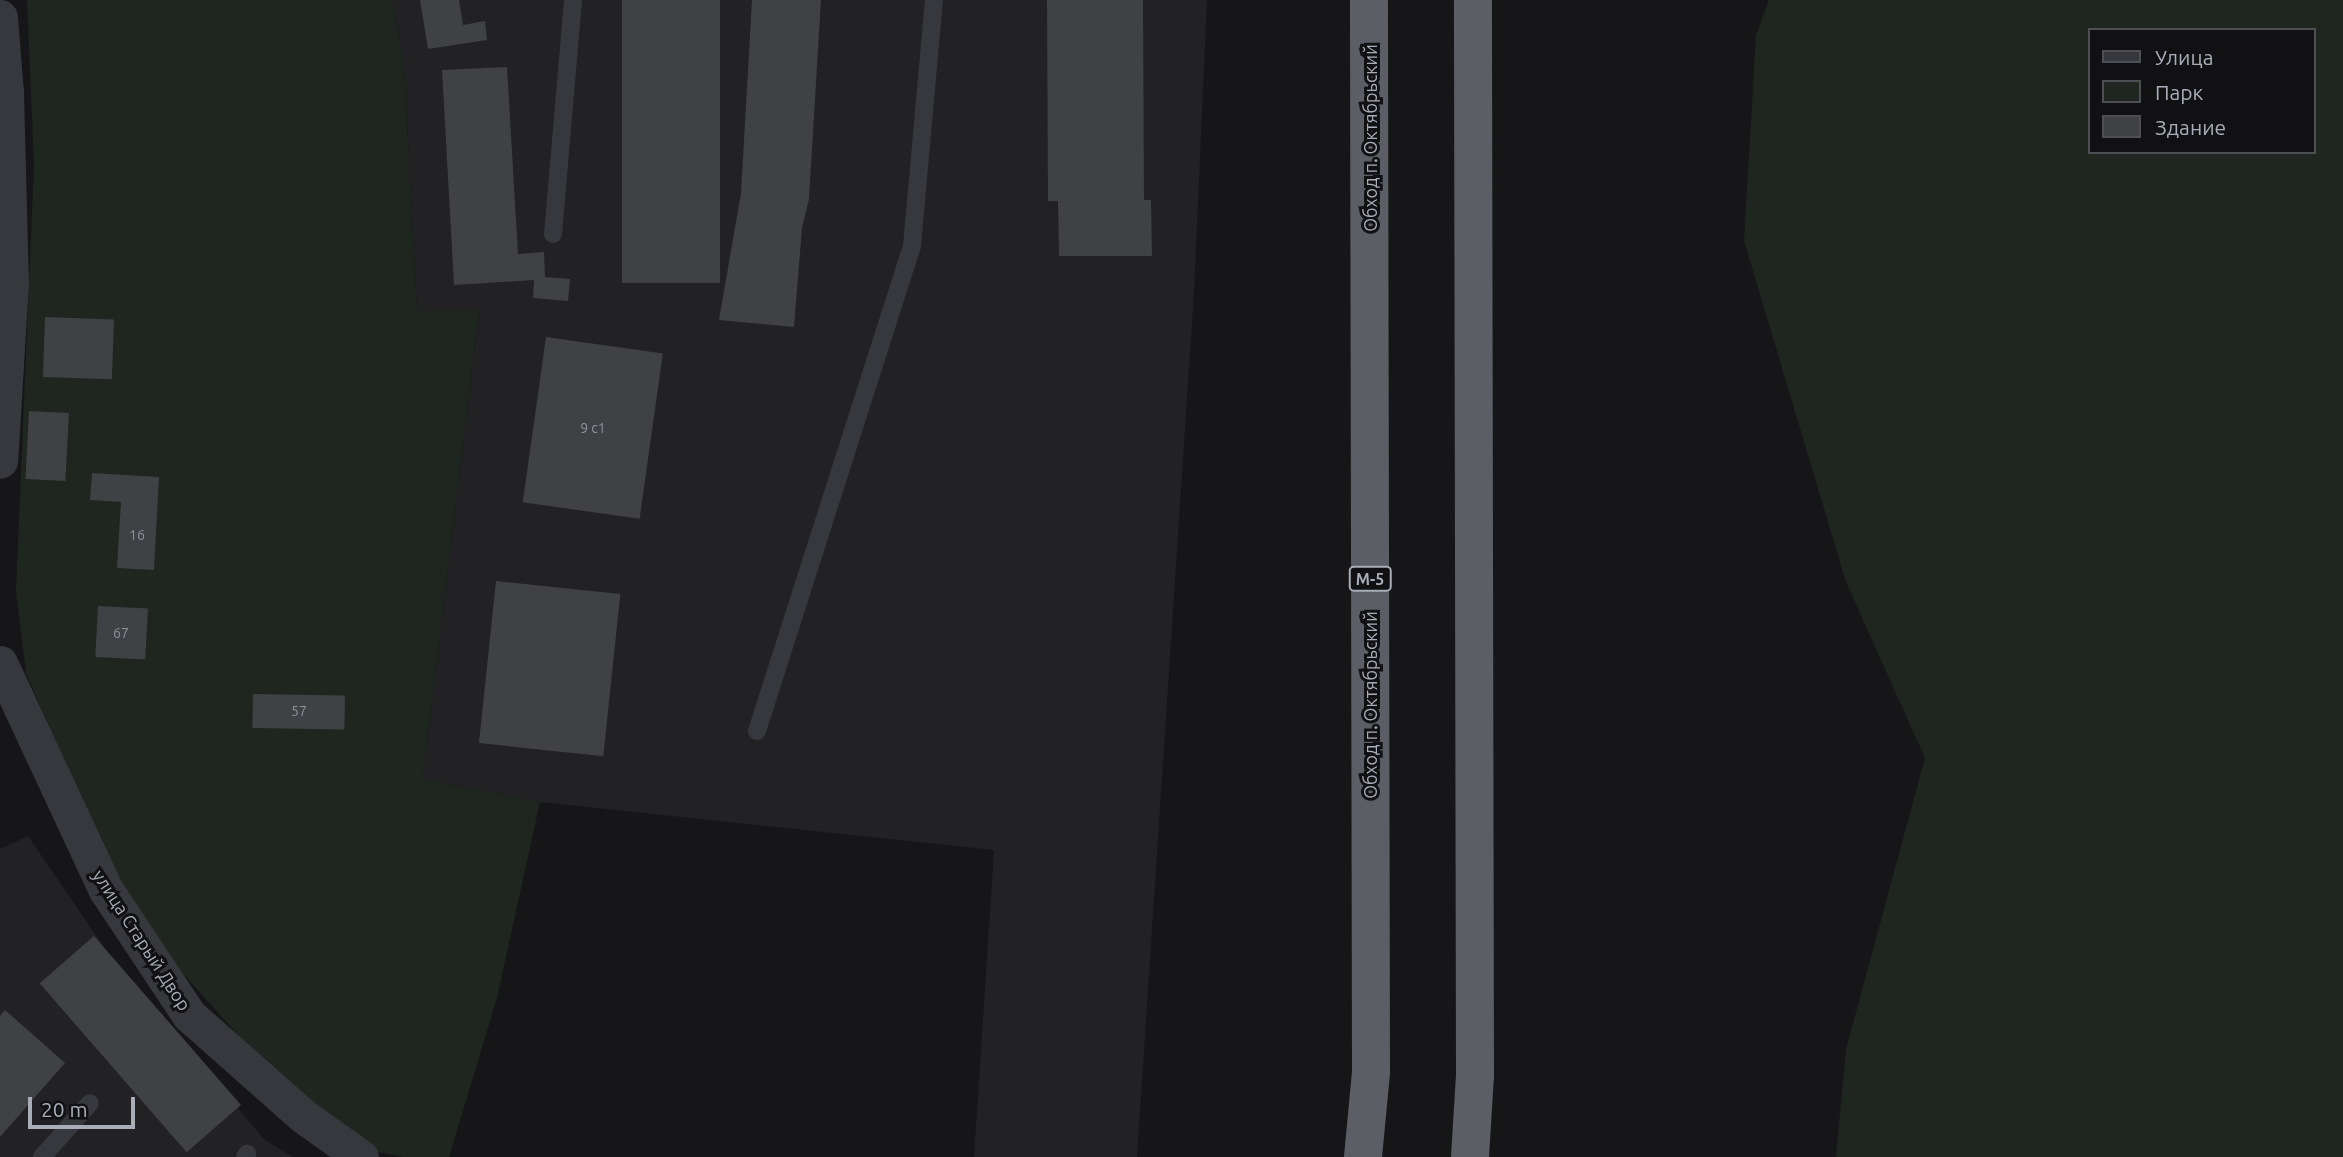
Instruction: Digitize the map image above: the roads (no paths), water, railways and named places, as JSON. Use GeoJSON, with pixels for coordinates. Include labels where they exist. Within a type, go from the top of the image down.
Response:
{"type":"FeatureCollection","features":[{"type":"Feature","properties":{"kind":"highway","name":"Обход п. Октябрьский"},"geometry":{"type":"LineString","coordinates":[[1363,1157],[1371,1072],[1370,0]]}},
{"type":"Feature","properties":{"kind":"highway"},"geometry":{"type":"LineString","coordinates":[[1470,1157],[1475,1075],[1474,0]]}},
{"type":"Feature","properties":{"kind":"street"},"geometry":{"type":"LineString","coordinates":[[0,17],[6,93],[11,283],[0,461]]}},
{"type":"Feature","properties":{"kind":"street","name":"улица Старый Двор"},"geometry":{"type":"LineString","coordinates":[[0,663],[106,890],[189,1014],[303,1116],[360,1157]]}},
{"type":"Feature","properties":{"kind":"lane"},"geometry":{"type":"LineString","coordinates":[[553,234],[573,0]]}},
{"type":"Feature","properties":{"kind":"lane"},"geometry":{"type":"LineString","coordinates":[[757,731],[912,246],[934,0]]}},
{"type":"Feature","properties":{"kind":"lane"},"geometry":{"type":"LineString","coordinates":[[42,1157],[90,1103]]}}]}
